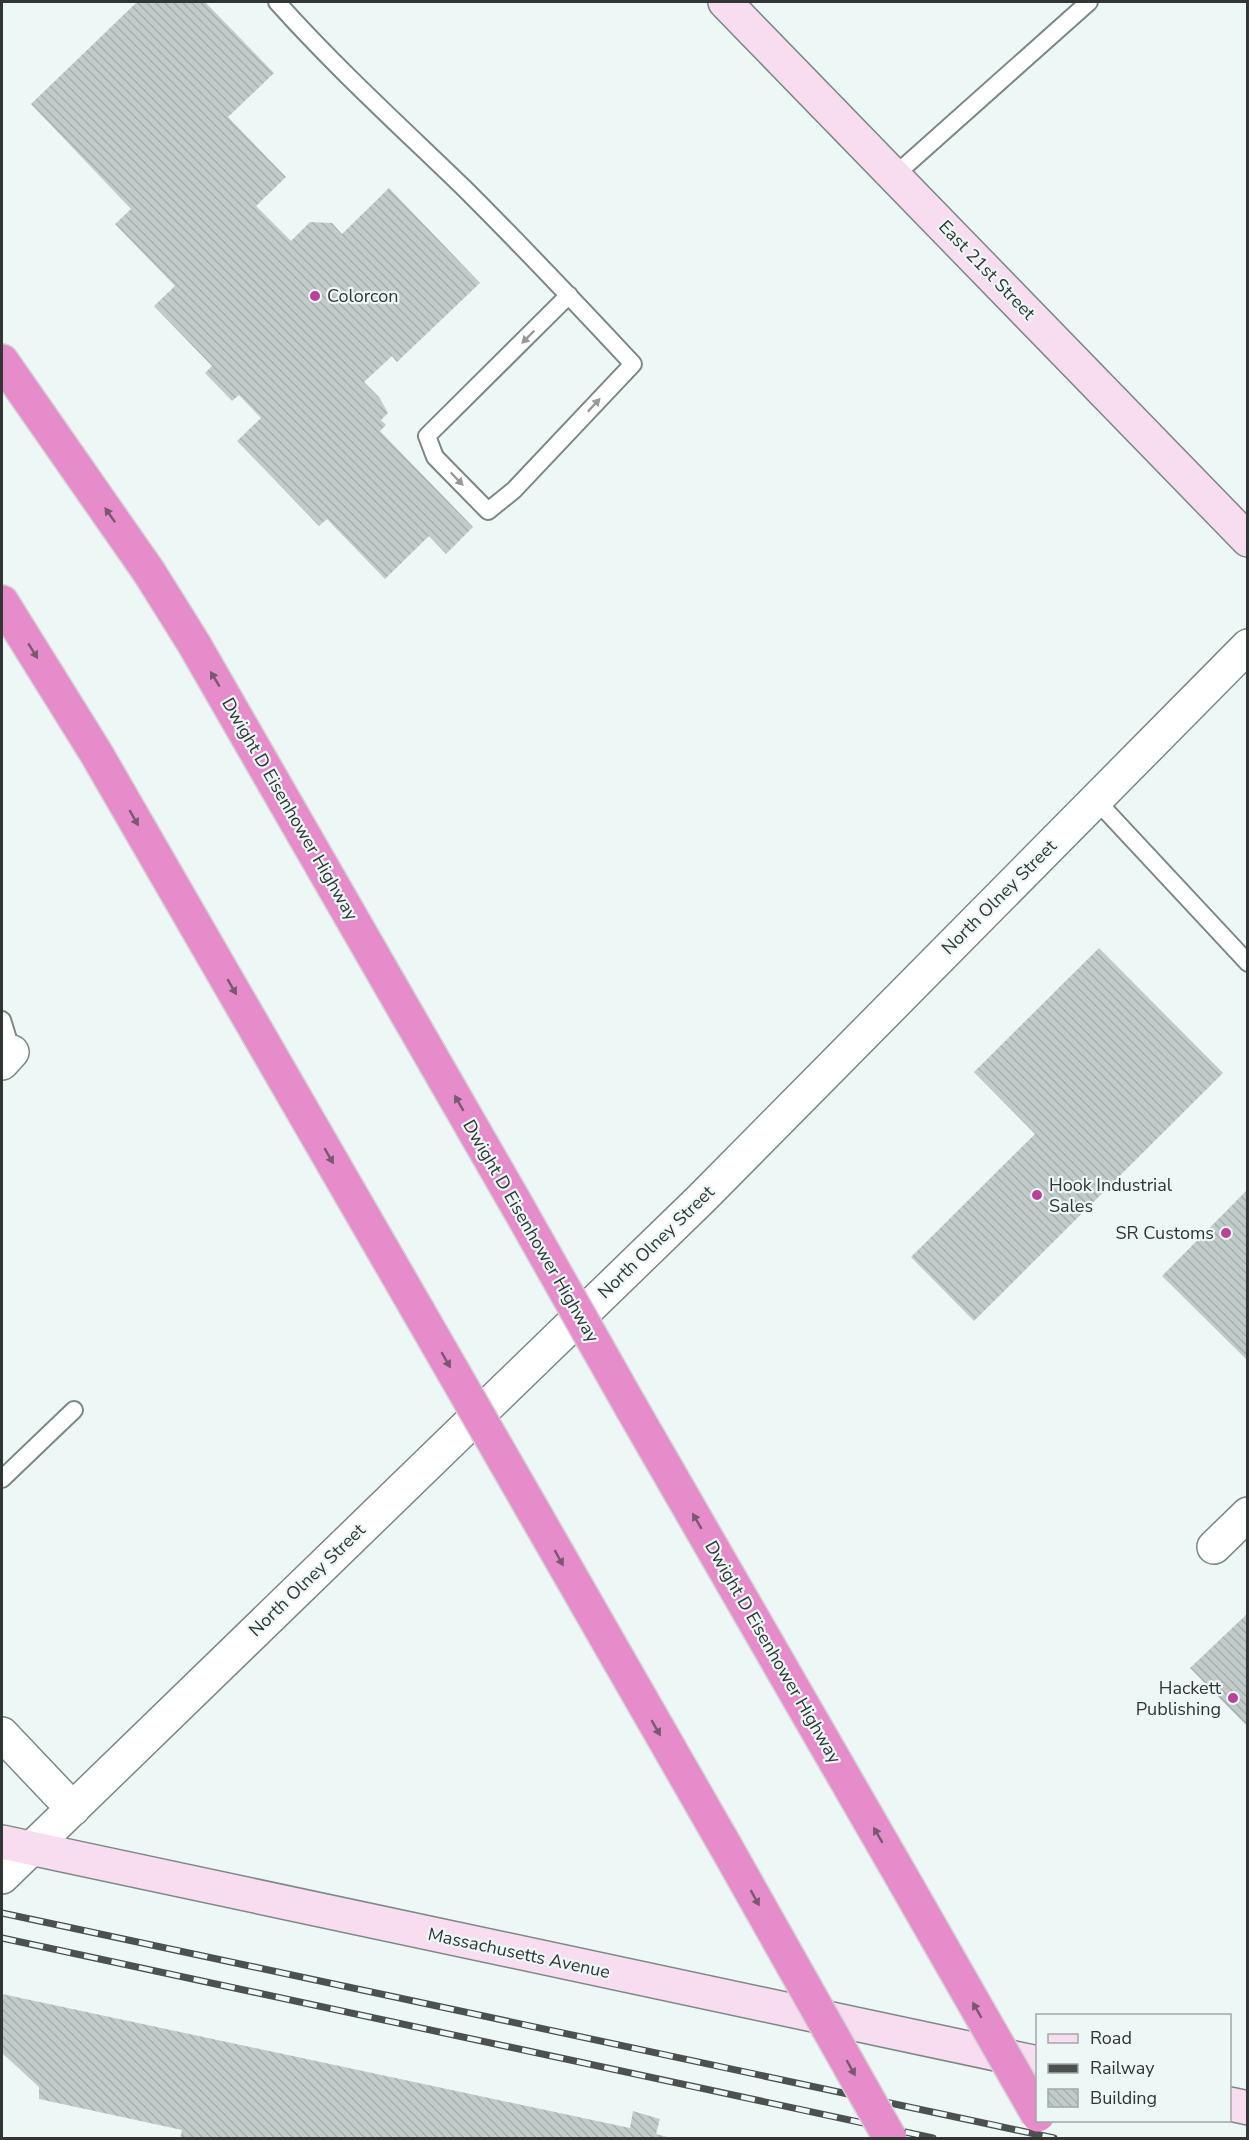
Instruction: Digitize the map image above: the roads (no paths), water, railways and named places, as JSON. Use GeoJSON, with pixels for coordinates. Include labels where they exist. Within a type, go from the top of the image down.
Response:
{"type":"FeatureCollection","features":[{"type":"Feature","properties":{"kind":"highway","name":"Dwight D Eisenhower Highway"},"geometry":{"type":"LineString","coordinates":[[2,361],[149,572],[194,644],[1036,2112]]}},
{"type":"Feature","properties":{"kind":"highway"},"geometry":{"type":"LineString","coordinates":[[2,602],[96,753],[726,1847],[890,2139]]}},
{"type":"Feature","properties":{"kind":"highway"},"geometry":{"type":"LineString","coordinates":[[1041,2122],[1051,2139]]}},
{"type":"Feature","properties":{"kind":"street","name":"East 21st Street"},"geometry":{"type":"LineString","coordinates":[[725,2],[1248,540]]}},
{"type":"Feature","properties":{"kind":"street","name":"North Olney Street"},"geometry":{"type":"LineString","coordinates":[[2,1876],[16,1845],[73,1809],[701,1199],[1248,646]]}},
{"type":"Feature","properties":{"kind":"street"},"geometry":{"type":"LineString","coordinates":[[1214,1547],[1248,1514]]}},
{"type":"Feature","properties":{"kind":"street"},"geometry":{"type":"LineString","coordinates":[[2,1734],[73,1809]]}},
{"type":"Feature","properties":{"kind":"street","name":"Massachusetts Avenue"},"geometry":{"type":"LineString","coordinates":[[16,1845],[1036,2063]]}},
{"type":"Feature","properties":{"kind":"street"},"geometry":{"type":"LineString","coordinates":[[1231,2104],[1248,2108]]}},
{"type":"Feature","properties":{"kind":"lane"},"geometry":{"type":"LineString","coordinates":[[277,2],[317,46],[466,191],[569,296],[633,364],[514,490],[488,511],[435,457],[427,436],[569,296]]}},
{"type":"Feature","properties":{"kind":"lane"},"geometry":{"type":"LineString","coordinates":[[895,175],[1089,2]]}},
{"type":"Feature","properties":{"kind":"lane"},"geometry":{"type":"LineString","coordinates":[[1095,800],[1248,963]]}},
{"type":"Feature","properties":{"kind":"lane"},"geometry":{"type":"LineString","coordinates":[[2,1020],[7,1058]]}},
{"type":"Feature","properties":{"kind":"lane"},"geometry":{"type":"LineString","coordinates":[[2,1479],[74,1410]]}},
{"type":"Feature","properties":{"kind":"railway"},"geometry":{"type":"LineString","coordinates":[[2,1913],[1054,2138]]}},
{"type":"Feature","properties":{"kind":"railway"},"geometry":{"type":"LineString","coordinates":[[2,1938],[933,2138]]}},
{"type":"Feature","properties":{"kind":"place","name":"Colorcon"},"geometry":{"type":"Point","coordinates":[315,296]}},
{"type":"Feature","properties":{"kind":"place","name":"Hook Industrial Sales"},"geometry":{"type":"Point","coordinates":[1037,1195]}},
{"type":"Feature","properties":{"kind":"place","name":"SR Customs"},"geometry":{"type":"Point","coordinates":[1226,1233]}},
{"type":"Feature","properties":{"kind":"place","name":"Hackett Publishing"},"geometry":{"type":"Point","coordinates":[1233,1698]}}]}
